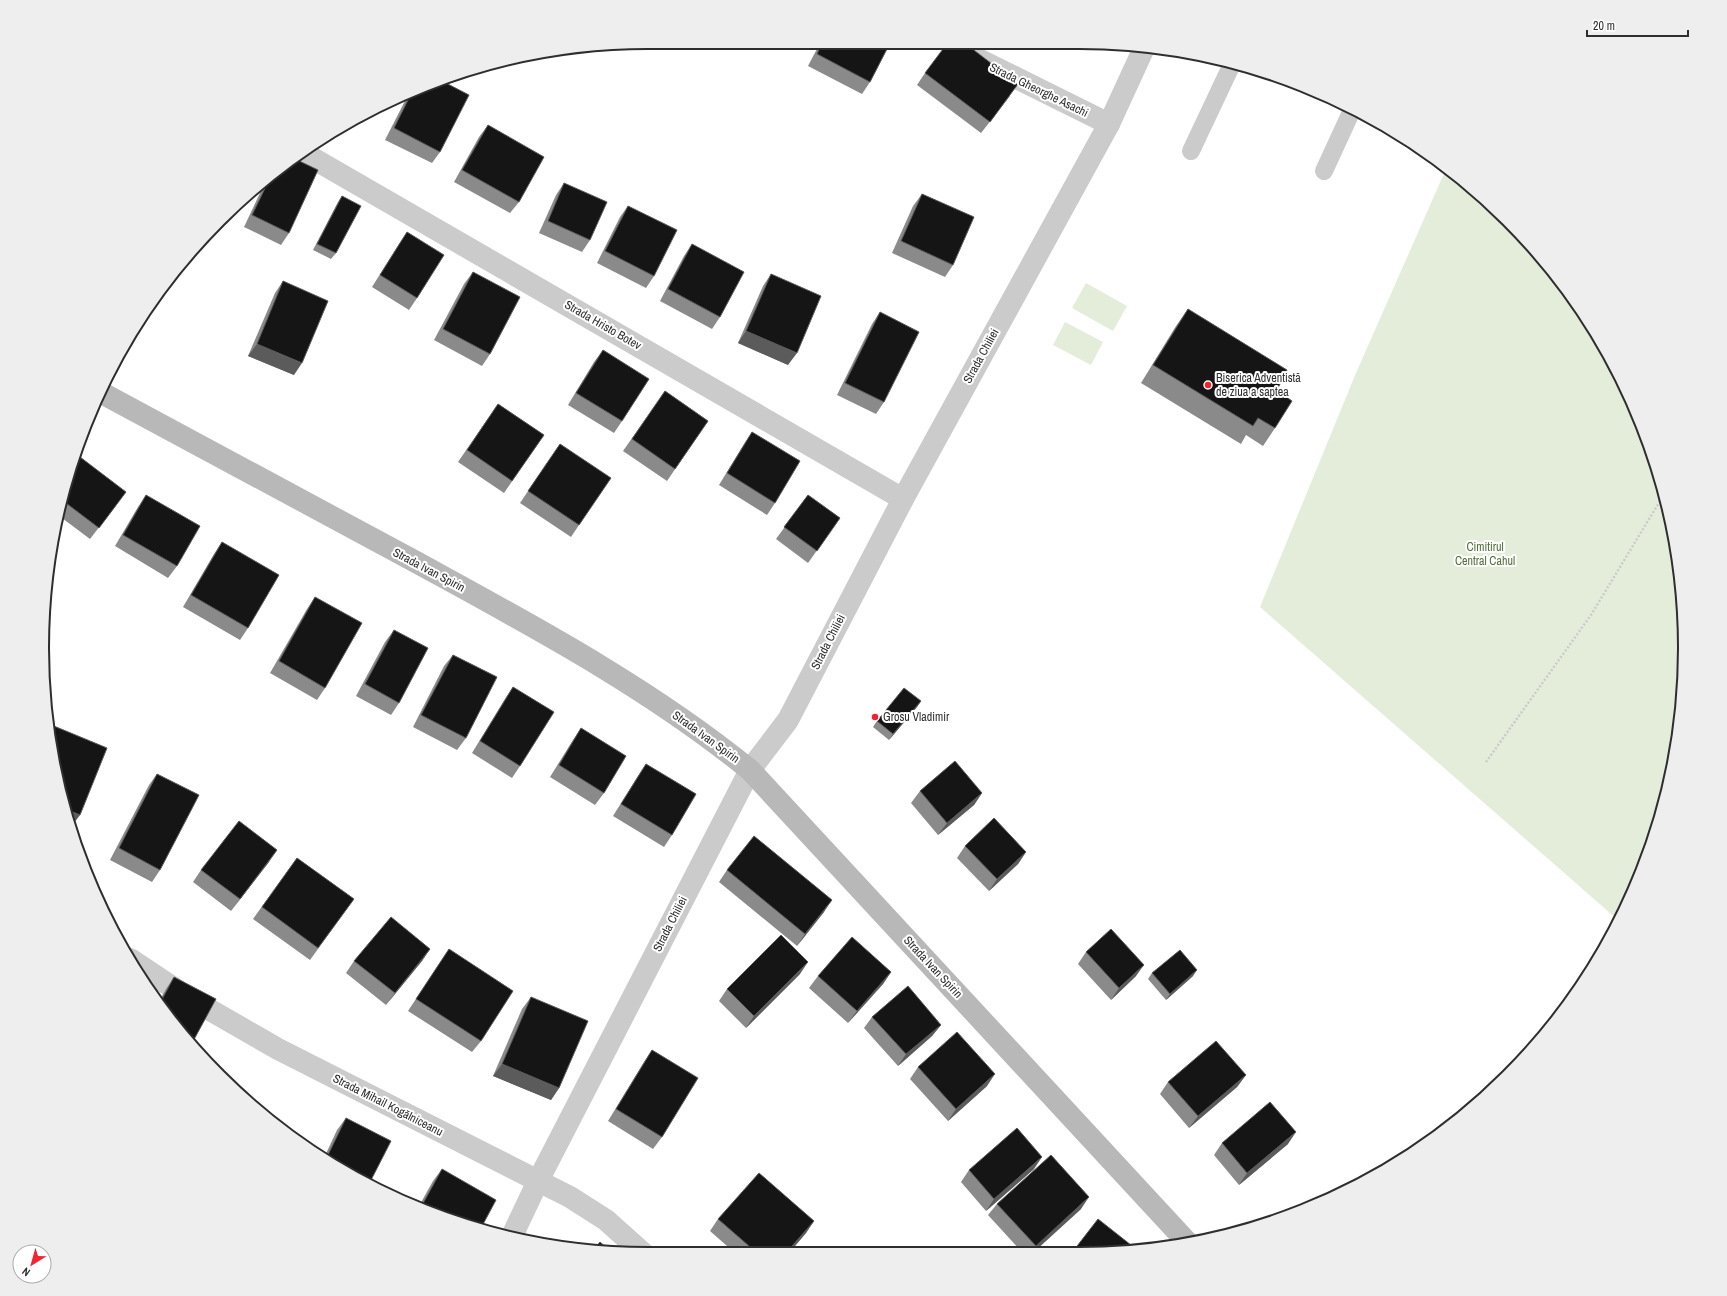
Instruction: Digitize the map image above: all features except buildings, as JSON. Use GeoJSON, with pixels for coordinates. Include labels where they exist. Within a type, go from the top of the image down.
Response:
{"type":"FeatureCollection","features":[{"type":"Feature","properties":{"kind":"street","name":"Strada Gheorghe Asachi"},"geometry":{"type":"LineString","coordinates":[[956,49],[1109,124]]}},
{"type":"Feature","properties":{"kind":"street","name":"Strada Chiliei"},"geometry":{"type":"LineString","coordinates":[[514,1231],[538,1181],[750,770],[788,720],[903,499],[1109,124],[1142,52]]}},
{"type":"Feature","properties":{"kind":"street","name":"Strada Hristo Botev"},"geometry":{"type":"LineString","coordinates":[[308,155],[903,499]]}},
{"type":"Feature","properties":{"kind":"street","name":"Strada Ivan Spirin"},"geometry":{"type":"LineString","coordinates":[[106,395],[488,601],[630,683],[712,739],[750,770],[1183,1237]]}},
{"type":"Feature","properties":{"kind":"street","name":"Strada Mihail Kogălniceanu"},"geometry":{"type":"LineString","coordinates":[[140,966],[184,995],[278,1049],[570,1197],[606,1220],[636,1247]]}},
{"type":"Feature","properties":{"kind":"lane"},"geometry":{"type":"LineString","coordinates":[[1191,152],[1230,68]]}},
{"type":"Feature","properties":{"kind":"lane"},"geometry":{"type":"LineString","coordinates":[[1324,171],[1350,114]]}},
{"type":"Feature","properties":{"kind":"path"},"geometry":{"type":"LineString","coordinates":[[1486,762],[1591,615],[1660,501]]}},
{"type":"Feature","properties":{"kind":"green space","name":"Cimitirul Central Cahul"},"geometry":{"type":"Polygon","coordinates":[[[1444,173],[1503,224],[1554,283],[1577,315],[1598,349],[1616,383],[1646,455],[1658,493],[1673,570],[1677,609],[1678,648],[1677,687],[1673,726],[1658,803],[1646,841],[1614,917],[1260,607],[1356,373],[1444,173]]]}},
{"type":"Feature","properties":{"kind":"green space"},"geometry":{"type":"Polygon","coordinates":[[[1086,283],[1127,306],[1113,331],[1072,308],[1086,283]]]}},
{"type":"Feature","properties":{"kind":"green space"},"geometry":{"type":"Polygon","coordinates":[[[1065,322],[1103,342],[1091,365],[1053,345],[1065,322]]]}},
{"type":"Feature","properties":{"kind":"place","name":"Biserica Adventistă de ziua a saptea"},"geometry":{"type":"Point","coordinates":[1208,385]}},
{"type":"Feature","properties":{"kind":"place","name":"Grosu Vladimir"},"geometry":{"type":"Point","coordinates":[875,717]}}]}
